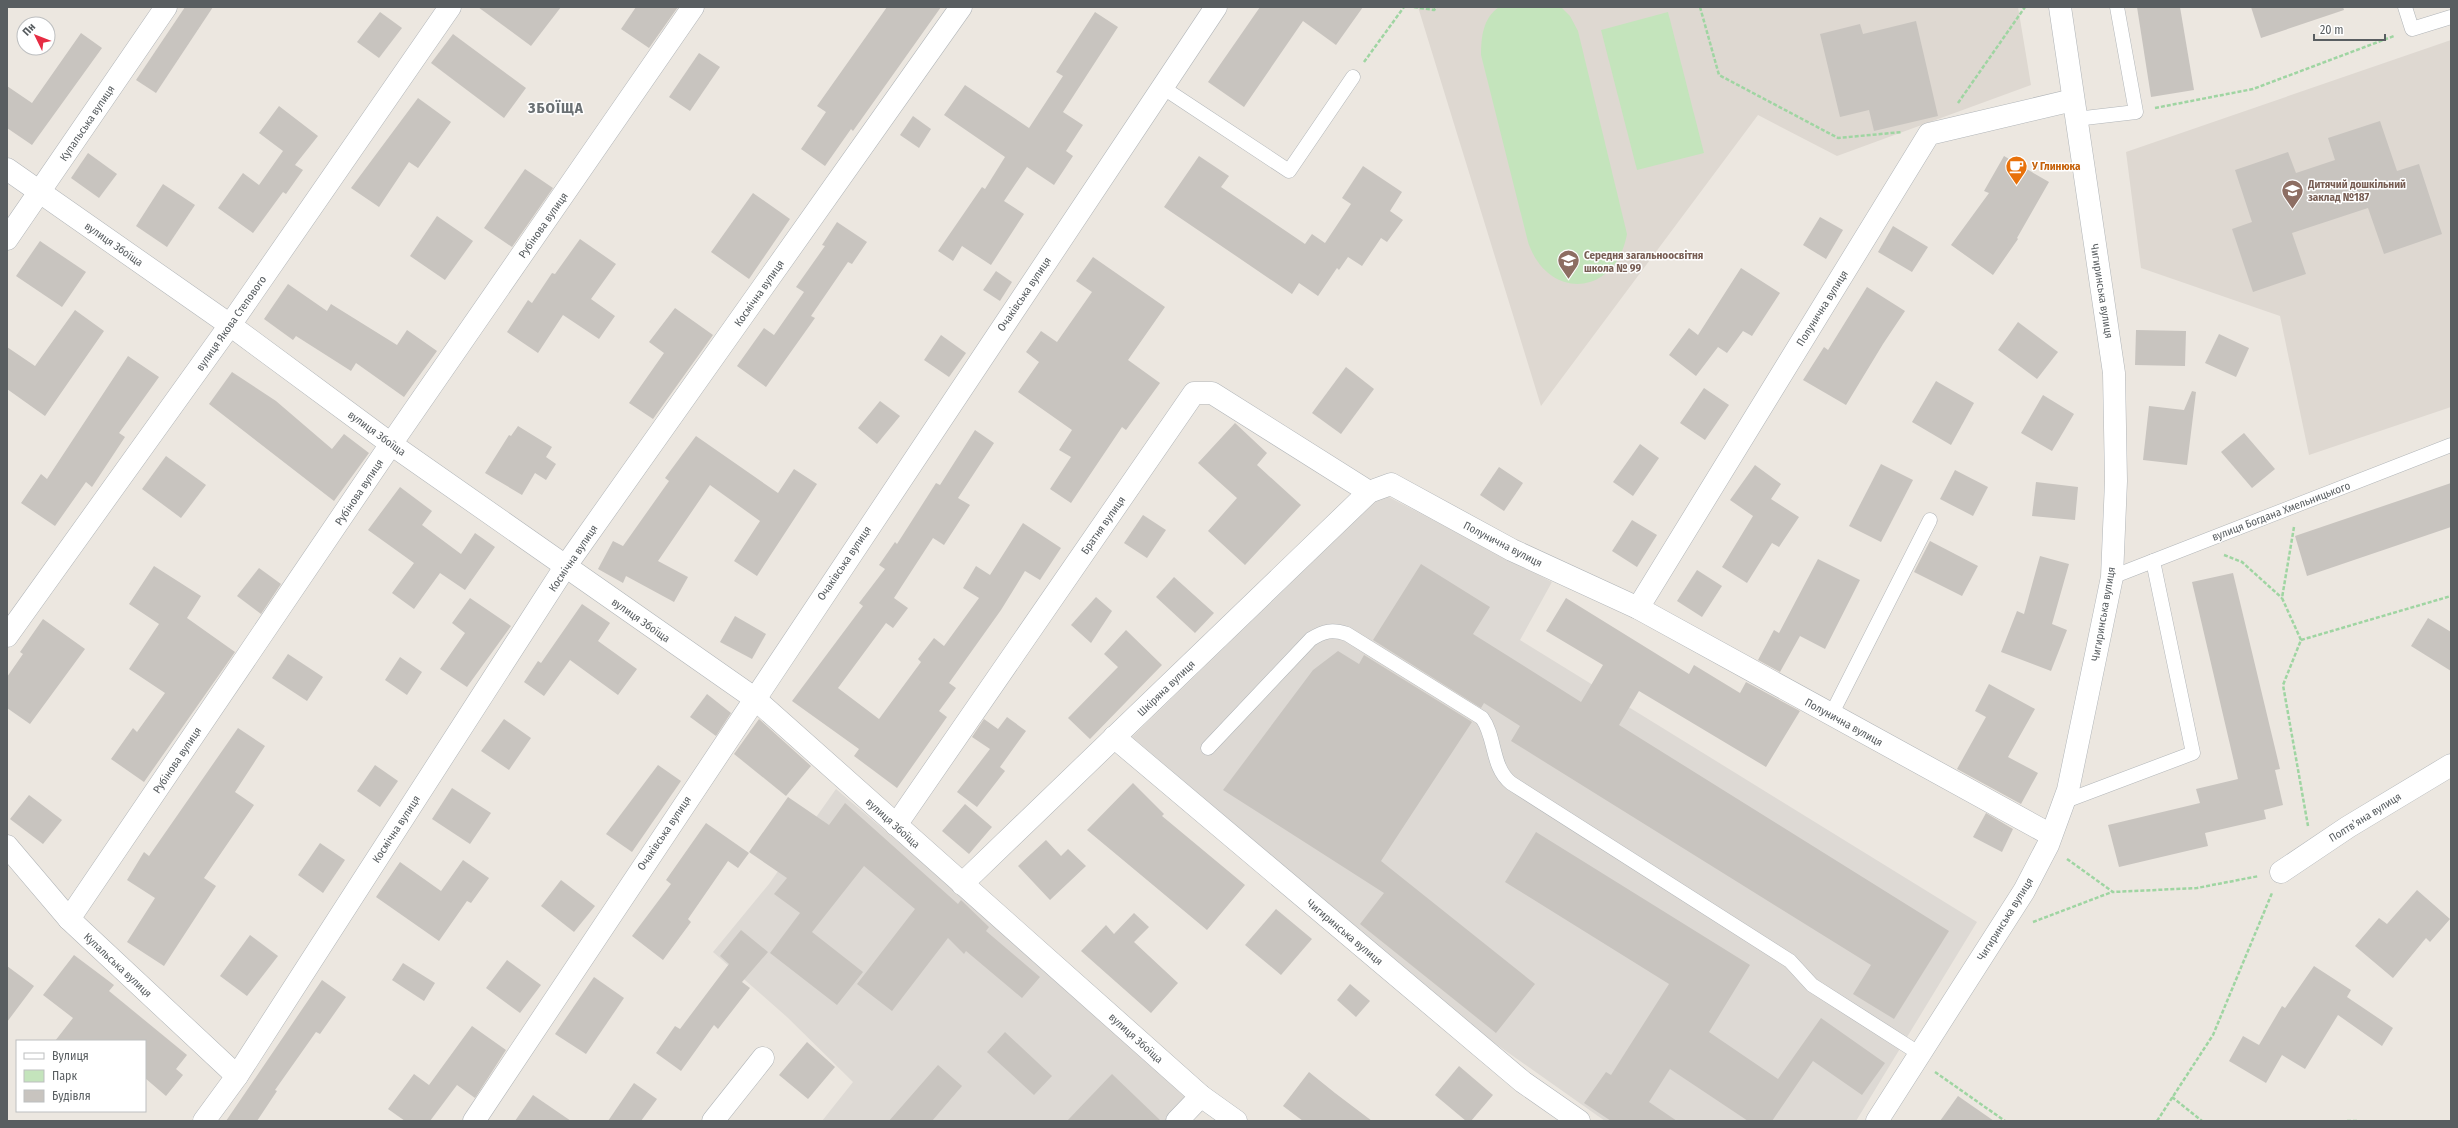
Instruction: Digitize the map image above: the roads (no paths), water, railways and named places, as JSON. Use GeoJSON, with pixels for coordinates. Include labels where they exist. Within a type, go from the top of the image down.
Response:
{"type":"FeatureCollection","features":[{"type":"Feature","properties":{"kind":"street","name":"Купальська вулиця"},"geometry":{"type":"LineString","coordinates":[[7,239],[166,7]]}},
{"type":"Feature","properties":{"kind":"street","name":"вулиця Якова Степового"},"geometry":{"type":"LineString","coordinates":[[7,636],[230,325],[450,7]]}},
{"type":"Feature","properties":{"kind":"street","name":"Рубінова вулиця"},"geometry":{"type":"LineString","coordinates":[[70,919],[391,444],[693,7]]}},
{"type":"Feature","properties":{"kind":"street","name":"Космічна вулиця"},"geometry":{"type":"LineString","coordinates":[[204,1121],[237,1076],[565,567],[961,7]]}},
{"type":"Feature","properties":{"kind":"street","name":"Очаківська вулиця"},"geometry":{"type":"LineString","coordinates":[[474,1121],[754,698],[1216,7]]}},
{"type":"Feature","properties":{"kind":"street","name":"Чигиринська вулиця"},"geometry":{"type":"LineString","coordinates":[[1877,1121],[2024,891],[2050,840],[2068,790],[2112,577],[2116,481],[2114,373],[2060,7]]}},
{"type":"Feature","properties":{"kind":"street","name":"Полунична вулиця"},"geometry":{"type":"LineString","coordinates":[[1638,608],[1929,134],[2074,110]]}},
{"type":"Feature","properties":{"kind":"street","name":"вулиця Збоїща"},"geometry":{"type":"LineString","coordinates":[[7,169],[230,325],[391,444],[754,698],[1202,1096],[1236,1121]]}},
{"type":"Feature","properties":{"kind":"street","name":"Братня вулиця"},"geometry":{"type":"LineString","coordinates":[[896,825],[1194,393],[1212,393],[1369,492]]}},
{"type":"Feature","properties":{"kind":"street","name":"Полунична вулиця"},"geometry":{"type":"LineString","coordinates":[[1369,492],[1390,484],[1512,550],[1638,608],[1831,715],[2050,840]]}},
{"type":"Feature","properties":{"kind":"street","name":"Шкіряна вулиця"},"geometry":{"type":"LineString","coordinates":[[962,884],[1369,492]]}},
{"type":"Feature","properties":{"kind":"street","name":"Чигиринська вулиця"},"geometry":{"type":"LineString","coordinates":[[1114,737],[1523,1082],[1579,1121]]}},
{"type":"Feature","properties":{"kind":"street","name":"Полтвʼяна вулиця"},"geometry":{"type":"LineString","coordinates":[[2281,872],[2312,850],[2451,765]]}},
{"type":"Feature","properties":{"kind":"street","name":"Купальська вулиця"},"geometry":{"type":"LineString","coordinates":[[7,846],[70,919],[237,1076]]}},
{"type":"Feature","properties":{"kind":"street"},"geometry":{"type":"LineString","coordinates":[[716,1120],[763,1058]]}},
{"type":"Feature","properties":{"kind":"street"},"geometry":{"type":"LineString","coordinates":[[1177,1121],[1202,1096]]}},
{"type":"Feature","properties":{"kind":"lane"},"geometry":{"type":"LineString","coordinates":[[2074,110],[2136,112],[2118,7]]}},
{"type":"Feature","properties":{"kind":"lane"},"geometry":{"type":"LineString","coordinates":[[2405,7],[2412,29],[2451,17]]}},
{"type":"Feature","properties":{"kind":"lane"},"geometry":{"type":"LineString","coordinates":[[1162,87],[1289,170],[1353,77]]}},
{"type":"Feature","properties":{"kind":"lane","name":"вулиця Богдана Хмельницького"},"geometry":{"type":"LineString","coordinates":[[2112,577],[2451,445]]}},
{"type":"Feature","properties":{"kind":"lane"},"geometry":{"type":"LineString","coordinates":[[1831,715],[1930,520]]}},
{"type":"Feature","properties":{"kind":"lane"},"geometry":{"type":"LineString","coordinates":[[2063,802],[2193,753],[2153,561]]}},
{"type":"Feature","properties":{"kind":"lane"},"geometry":{"type":"LineString","coordinates":[[1208,748],[1311,639],[1322,632],[1335,630],[1347,634],[1482,718],[1488,730],[1502,773],[1511,783],[1790,961],[1812,985],[1918,1056]]}},
{"type":"Feature","properties":{"kind":"place","name":"У Глинюка"},"geometry":{"type":"Point","coordinates":[2017,186]}},
{"type":"Feature","properties":{"kind":"place","name":"Дитячий дошкільний заклад №187"},"geometry":{"type":"Point","coordinates":[2292,210]}},
{"type":"Feature","properties":{"kind":"place","name":"Середня загальноосвітня школа № 99"},"geometry":{"type":"Point","coordinates":[1568,280]}},
{"type":"Feature","properties":{"kind":"district","name":"ЗБОЇЩА"},"geometry":{"type":"Point","coordinates":[556,108]}}]}
